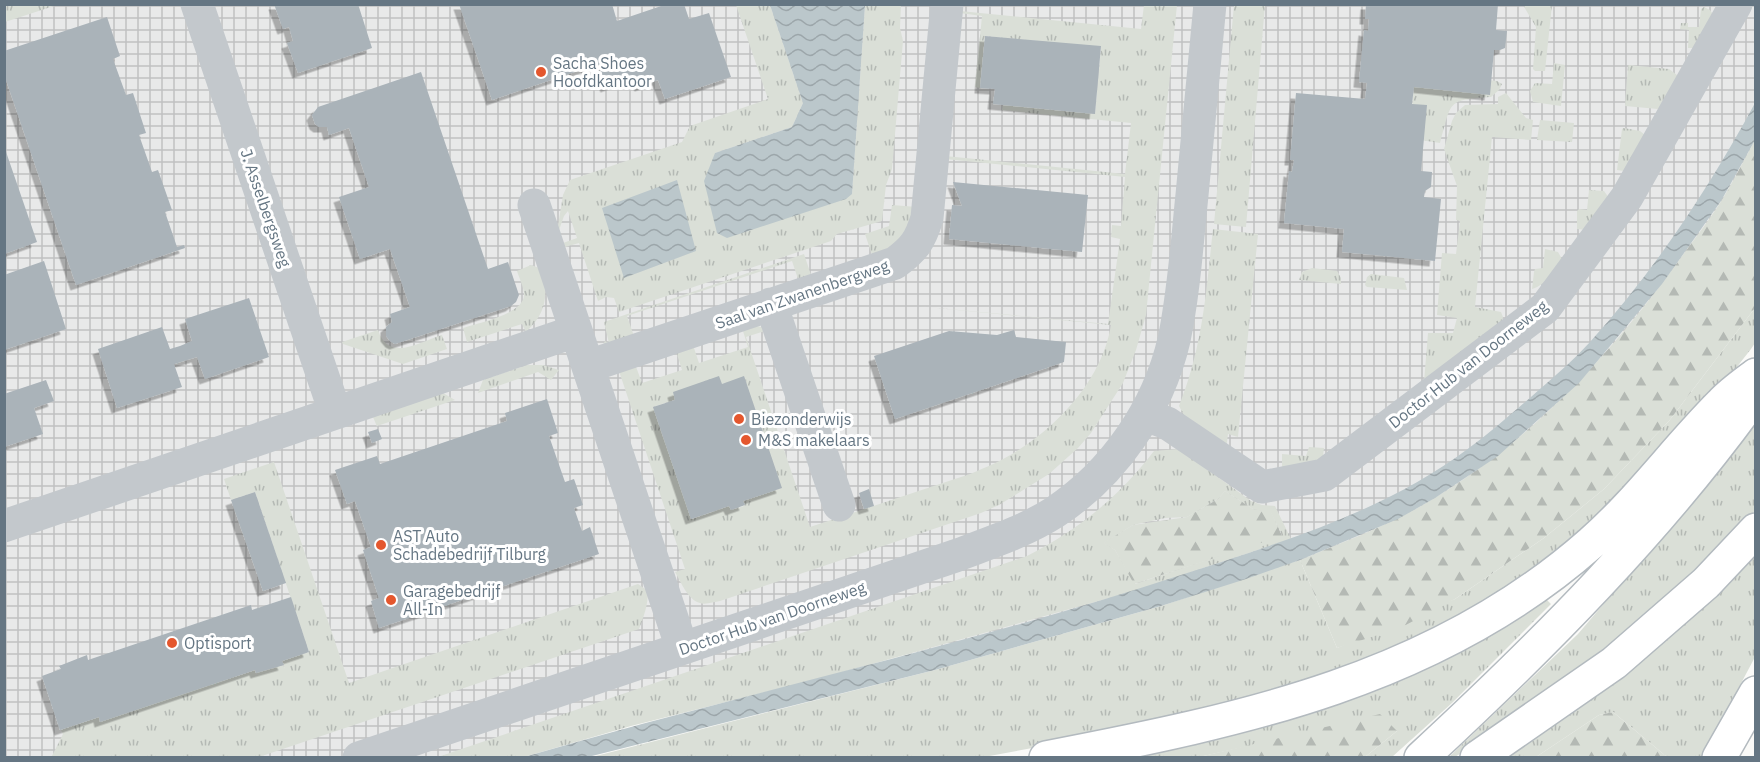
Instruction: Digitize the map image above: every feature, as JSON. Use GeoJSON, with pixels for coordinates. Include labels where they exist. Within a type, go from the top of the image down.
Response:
{"type":"FeatureCollection","features":[{"type":"Feature","properties":{"kind":"main road"},"geometry":{"type":"LineString","coordinates":[[1046,758],[1198,727],[1308,697],[1364,678],[1472,628],[1551,575],[1590,544],[1627,510],[1721,403],[1755,375]]}},
{"type":"Feature","properties":{"kind":"main road"},"geometry":{"type":"LineString","coordinates":[[1421,758],[1492,693],[1628,551],[1687,486],[1755,394]]}},
{"type":"Feature","properties":{"kind":"main road"},"geometry":{"type":"LineString","coordinates":[[1477,758],[1614,663],[1706,583],[1755,530]]}},
{"type":"Feature","properties":{"kind":"main road"},"geometry":{"type":"LineString","coordinates":[[1719,758],[1755,693]]}},
{"type":"Feature","properties":{"kind":"street","name":"J. Asselbergsweg"},"geometry":{"type":"LineString","coordinates":[[197,4],[335,412]]}},
{"type":"Feature","properties":{"kind":"street","name":"Saal van Zwanenbergweg"},"geometry":{"type":"LineString","coordinates":[[589,366],[895,263],[911,251],[921,236],[927,218],[947,4]]}},
{"type":"Feature","properties":{"kind":"street","name":"Doctor Hub van Doorneweg"},"geometry":{"type":"LineString","coordinates":[[359,758],[955,556],[1017,532],[1054,512],[1076,496],[1119,453],[1145,415],[1173,342],[1179,309],[1210,4]]}},
{"type":"Feature","properties":{"kind":"street","name":"Doctor Hub van Doorneweg"},"geometry":{"type":"LineString","coordinates":[[1145,415],[1167,423],[1262,487],[1324,476],[1545,308],[1627,197],[1736,4]]}},
{"type":"Feature","properties":{"kind":"street"},"geometry":{"type":"LineString","coordinates":[[534,205],[682,648]]}},
{"type":"Feature","properties":{"kind":"street"},"geometry":{"type":"LineString","coordinates":[[771,304],[839,505]]}},
{"type":"Feature","properties":{"kind":"street"},"geometry":{"type":"LineString","coordinates":[[4,526],[576,331]]}},
{"type":"Feature","properties":{"kind":"shaded area"},"geometry":{"type":"Polygon","coordinates":[[[4,5],[1755,5],[1755,151],[1701,253],[1528,443],[1384,533],[1266,578],[547,730],[471,757],[5,757],[4,5]]]}},
{"type":"Feature","properties":{"kind":"green space"},"geometry":{"type":"Polygon","coordinates":[[[5,4],[57,4],[57,5],[5,22],[5,4]]]}},
{"type":"Feature","properties":{"kind":"green space"},"geometry":{"type":"Polygon","coordinates":[[[736,5],[770,5],[803,103],[792,127],[715,153],[852,194],[865,5],[901,5],[900,28],[903,41],[892,169],[886,185],[882,221],[837,234],[831,241],[619,312],[614,298],[606,297],[598,301],[579,243],[565,247],[563,243],[577,238],[568,211],[559,230],[563,195],[570,180],[682,142],[690,126],[768,99],[736,5]]]}},
{"type":"Feature","properties":{"kind":"green space"},"geometry":{"type":"Polygon","coordinates":[[[1144,5],[1177,5],[1146,315],[1123,383],[1091,433],[1049,474],[999,505],[981,513],[720,601],[702,604],[692,598],[675,572],[685,569],[619,371],[635,364],[642,383],[682,370],[676,351],[693,345],[699,363],[748,347],[742,328],[761,327],[765,331],[746,337],[810,527],[970,474],[1020,449],[1051,425],[1090,380],[1107,344],[1111,325],[916,306],[1108,324],[1120,239],[1111,237],[1112,225],[1121,226],[1125,177],[945,159],[945,156],[1125,174],[1131,123],[1002,110],[1003,105],[1095,114],[1101,47],[985,36],[980,88],[975,87],[982,16],[960,13],[960,11],[1141,29],[1144,5]],[[744,377],[653,407],[692,519],[729,506],[731,510],[744,506],[743,501],[781,488],[744,377]]]}},
{"type":"Feature","properties":{"kind":"green space"},"geometry":{"type":"Polygon","coordinates":[[[1234,5],[1265,5],[1246,227],[1214,224],[1234,5]]]}},
{"type":"Feature","properties":{"kind":"green space"},"geometry":{"type":"Polygon","coordinates":[[[1523,5],[1552,5],[1545,71],[1533,69],[1536,27],[1523,5]]]}},
{"type":"Feature","properties":{"kind":"green space"},"geometry":{"type":"Polygon","coordinates":[[[1704,7],[1710,10],[1715,17],[1694,48],[1688,48],[1689,30],[1680,29],[1681,23],[1688,23],[1688,27],[1699,27],[1701,9],[1704,7]]]}},
{"type":"Feature","properties":{"kind":"green space"},"geometry":{"type":"Polygon","coordinates":[[[1554,63],[1565,65],[1561,106],[1533,102],[1530,91],[1535,83],[1552,84],[1554,63]]]}},
{"type":"Feature","properties":{"kind":"green space"},"geometry":{"type":"Polygon","coordinates":[[[1628,65],[1669,69],[1677,75],[1679,84],[1658,109],[1625,106],[1628,65]]]}},
{"type":"Feature","properties":{"kind":"green space"},"geometry":{"type":"Polygon","coordinates":[[[1488,80],[1502,84],[1499,90],[1491,97],[1466,100],[1453,105],[1440,143],[1420,140],[1412,108],[1414,83],[1488,80]]]}},
{"type":"Feature","properties":{"kind":"green space"},"geometry":{"type":"Polygon","coordinates":[[[1506,93],[1526,118],[1533,120],[1531,140],[1492,137],[1475,307],[1501,312],[1502,322],[1424,382],[1428,333],[1453,333],[1457,318],[1437,315],[1442,253],[1456,254],[1460,221],[1456,220],[1457,186],[1444,149],[1456,113],[1465,105],[1498,104],[1498,97],[1506,93]]]}},
{"type":"Feature","properties":{"kind":"green space"},"geometry":{"type":"Polygon","coordinates":[[[1540,120],[1574,123],[1572,142],[1537,140],[1540,120]]]}},
{"type":"Feature","properties":{"kind":"green space"},"geometry":{"type":"Polygon","coordinates":[[[1622,129],[1640,131],[1645,135],[1624,171],[1617,170],[1622,129]]]}},
{"type":"Feature","properties":{"kind":"green space"},"geometry":{"type":"Polygon","coordinates":[[[1755,140],[1755,308],[1669,421],[1604,489],[1544,538],[1455,599],[1400,628],[1337,648],[1300,560],[1406,514],[1459,483],[1495,457],[1562,398],[1622,333],[1677,263],[1717,208],[1755,140]]]}},
{"type":"Feature","properties":{"kind":"green space"},"geometry":{"type":"Polygon","coordinates":[[[1589,190],[1604,191],[1609,198],[1587,230],[1577,229],[1577,211],[1587,210],[1589,190]]]}},
{"type":"Feature","properties":{"kind":"green space"},"geometry":{"type":"Polygon","coordinates":[[[892,205],[917,207],[904,239],[873,258],[865,234],[889,226],[892,205]]]}},
{"type":"Feature","properties":{"kind":"green space"},"geometry":{"type":"Polygon","coordinates":[[[1213,229],[1258,234],[1238,437],[1228,434],[1226,450],[1187,421],[1179,406],[1198,340],[1213,229]]]}},
{"type":"Feature","properties":{"kind":"green space"},"geometry":{"type":"Polygon","coordinates":[[[1545,249],[1558,252],[1562,259],[1545,281],[1532,289],[1535,269],[1543,268],[1545,249]]]}},
{"type":"Feature","properties":{"kind":"green space"},"geometry":{"type":"Polygon","coordinates":[[[804,254],[811,275],[798,279],[792,261],[627,316],[636,342],[603,345],[605,341],[609,343],[604,322],[804,254]]]}},
{"type":"Feature","properties":{"kind":"green space"},"geometry":{"type":"Polygon","coordinates":[[[531,265],[542,269],[545,288],[542,311],[533,325],[526,332],[522,324],[467,342],[463,328],[499,317],[522,302],[524,292],[517,271],[531,265]]]}},
{"type":"Feature","properties":{"kind":"green space"},"geometry":{"type":"Polygon","coordinates":[[[1312,268],[1337,271],[1341,284],[1299,280],[1302,272],[1312,268]]]}},
{"type":"Feature","properties":{"kind":"green space"},"geometry":{"type":"Polygon","coordinates":[[[1371,274],[1404,278],[1407,290],[1367,287],[1365,285],[1367,277],[1371,274]]]}},
{"type":"Feature","properties":{"kind":"green space"},"geometry":{"type":"Polygon","coordinates":[[[1755,308],[1755,343],[1751,349],[1685,433],[1613,508],[1532,575],[1440,631],[1346,671],[1146,727],[984,757],[588,758],[935,670],[1161,606],[1300,560],[1337,648],[1455,599],[1544,538],[1604,489],[1669,421],[1755,308]]]}},
{"type":"Feature","properties":{"kind":"green space"},"geometry":{"type":"Polygon","coordinates":[[[378,330],[389,346],[406,348],[442,335],[447,349],[403,364],[342,342],[378,330]]]}},
{"type":"Feature","properties":{"kind":"green space"},"geometry":{"type":"Polygon","coordinates":[[[527,365],[543,365],[559,370],[551,380],[538,372],[478,393],[483,380],[527,365]]]}},
{"type":"Feature","properties":{"kind":"green space"},"geometry":{"type":"Polygon","coordinates":[[[443,393],[455,400],[377,426],[378,429],[373,417],[443,393]]]}},
{"type":"Feature","properties":{"kind":"green space"},"geometry":{"type":"Polygon","coordinates":[[[1755,422],[1755,510],[1751,516],[1666,605],[1514,719],[1455,757],[1448,758],[1578,634],[1755,422]]]}},
{"type":"Feature","properties":{"kind":"green space"},"geometry":{"type":"Polygon","coordinates":[[[1309,447],[1324,448],[1323,456],[1317,461],[1282,468],[1282,454],[1306,456],[1309,447]]]}},
{"type":"Feature","properties":{"kind":"green space"},"geometry":{"type":"Polygon","coordinates":[[[1179,449],[1251,501],[1275,506],[1291,539],[1131,592],[818,679],[631,726],[524,757],[435,758],[1027,556],[1063,535],[1112,498],[1154,451],[1179,449]],[[1225,491],[1218,499],[1187,517],[1165,518],[1133,525],[1104,543],[1115,550],[1135,584],[1282,535],[1271,513],[1253,509],[1225,491]]]}},
{"type":"Feature","properties":{"kind":"green space"},"geometry":{"type":"Polygon","coordinates":[[[274,462],[349,683],[638,584],[648,591],[639,629],[259,757],[51,758],[63,734],[61,730],[99,717],[100,721],[255,670],[256,675],[257,672],[283,665],[285,669],[282,661],[309,652],[255,492],[231,500],[224,479],[274,462]]]}},
{"type":"Feature","properties":{"kind":"green space"},"geometry":{"type":"Polygon","coordinates":[[[1225,491],[1253,509],[1271,512],[1282,536],[1134,584],[1115,550],[1103,543],[1133,525],[1187,517],[1218,499],[1225,491]]]}},
{"type":"Feature","properties":{"kind":"green space"},"geometry":{"type":"Polygon","coordinates":[[[1755,545],[1755,657],[1702,757],[1667,757],[1613,712],[1599,715],[1536,757],[1498,758],[1755,545]]]}},
{"type":"Feature","properties":{"kind":"green space"},"geometry":{"type":"Polygon","coordinates":[[[1546,599],[1551,604],[1452,703],[1392,757],[1365,757],[1397,731],[1275,740],[1199,757],[1118,758],[1546,599]]]}},
{"type":"Feature","properties":{"kind":"green space"},"geometry":{"type":"Polygon","coordinates":[[[1613,712],[1667,757],[1536,757],[1599,715],[1613,712]]]}},
{"type":"Feature","properties":{"kind":"green space"},"geometry":{"type":"Polygon","coordinates":[[[1380,714],[1397,731],[1365,757],[1199,757],[1380,714]]]}},
{"type":"Feature","properties":{"kind":"water"},"geometry":{"type":"Polygon","coordinates":[[[770,5],[865,5],[852,194],[846,199],[727,238],[717,233],[704,181],[715,153],[792,127],[803,103],[770,5]]]}},
{"type":"Feature","properties":{"kind":"water"},"geometry":{"type":"Polygon","coordinates":[[[1755,103],[1755,140],[1721,201],[1662,284],[1579,383],[1498,456],[1435,498],[1398,519],[1300,560],[1246,579],[1161,606],[935,670],[588,757],[524,757],[938,647],[1102,600],[1296,537],[1403,490],[1485,436],[1590,342],[1637,286],[1680,227],[1719,166],[1755,103]]]}},
{"type":"Feature","properties":{"kind":"water"},"geometry":{"type":"Polygon","coordinates":[[[677,180],[696,251],[624,278],[602,208],[677,180]]]}},
{"type":"Feature","properties":{"kind":"building"},"geometry":{"type":"Polygon","coordinates":[[[274,4],[358,4],[372,48],[298,73],[287,43],[293,41],[289,27],[283,29],[274,4]]]}},
{"type":"Feature","properties":{"kind":"building"},"geometry":{"type":"Polygon","coordinates":[[[459,4],[612,4],[617,21],[667,4],[684,4],[689,19],[709,13],[731,77],[665,99],[658,80],[640,86],[636,76],[606,87],[598,64],[492,100],[459,4]]]}},
{"type":"Feature","properties":{"kind":"building"},"geometry":{"type":"Polygon","coordinates":[[[1366,4],[1498,4],[1496,30],[1507,31],[1505,48],[1494,50],[1490,95],[1414,87],[1412,104],[1427,105],[1421,171],[1432,172],[1431,187],[1425,191],[1424,197],[1441,199],[1435,261],[1342,252],[1344,229],[1284,223],[1289,171],[1292,172],[1294,160],[1290,160],[1296,93],[1365,99],[1367,83],[1359,82],[1364,30],[1368,31],[1369,19],[1365,19],[1366,4]]]}},
{"type":"Feature","properties":{"kind":"building"},"geometry":{"type":"Polygon","coordinates":[[[107,17],[120,56],[113,59],[126,95],[133,93],[146,133],[139,135],[152,172],[158,170],[172,210],[165,212],[177,247],[184,245],[185,248],[76,285],[4,74],[4,51],[107,17]]]}},
{"type":"Feature","properties":{"kind":"building"},"geometry":{"type":"Polygon","coordinates":[[[985,36],[1101,46],[1095,114],[993,104],[995,89],[980,88],[985,36]]]}},
{"type":"Feature","properties":{"kind":"building"},"geometry":{"type":"Polygon","coordinates":[[[421,72],[488,269],[508,262],[519,295],[511,306],[395,344],[386,336],[386,327],[392,322],[390,314],[410,307],[390,249],[360,259],[339,197],[369,187],[349,128],[329,135],[327,127],[319,127],[315,124],[312,115],[318,107],[421,72]]]}},
{"type":"Feature","properties":{"kind":"building"},"geometry":{"type":"Polygon","coordinates":[[[4,146],[37,242],[4,254],[4,146]]]}},
{"type":"Feature","properties":{"kind":"building"},"geometry":{"type":"Polygon","coordinates":[[[953,182],[1088,195],[1082,252],[949,239],[952,205],[962,206],[953,182]]]}},
{"type":"Feature","properties":{"kind":"building"},"geometry":{"type":"Polygon","coordinates":[[[44,261],[66,329],[4,350],[4,275],[44,261]]]}},
{"type":"Feature","properties":{"kind":"building"},"geometry":{"type":"Polygon","coordinates":[[[249,298],[269,357],[205,379],[197,357],[174,364],[182,387],[117,408],[98,349],[162,327],[170,349],[180,346],[192,341],[185,319],[249,298]]]}},
{"type":"Feature","properties":{"kind":"building"},"geometry":{"type":"Polygon","coordinates":[[[1014,330],[1016,337],[1066,342],[1064,362],[895,419],[874,356],[949,331],[997,335],[1014,330]]]}},
{"type":"Feature","properties":{"kind":"building"},"geometry":{"type":"Polygon","coordinates":[[[719,376],[722,384],[744,376],[782,488],[743,501],[745,505],[731,510],[729,506],[691,519],[653,407],[675,400],[673,392],[719,376]]]}},
{"type":"Feature","properties":{"kind":"building"},"geometry":{"type":"Polygon","coordinates":[[[46,380],[54,401],[34,408],[43,434],[4,447],[4,394],[46,380]]]}},
{"type":"Feature","properties":{"kind":"building"},"geometry":{"type":"Polygon","coordinates":[[[547,399],[558,433],[549,436],[565,482],[574,479],[583,505],[574,508],[582,531],[590,527],[599,554],[379,628],[371,601],[379,598],[363,550],[371,547],[355,501],[347,504],[335,470],[377,456],[380,464],[507,421],[505,413],[547,399]]]}},
{"type":"Feature","properties":{"kind":"building"},"geometry":{"type":"Polygon","coordinates":[[[378,429],[382,439],[372,443],[368,432],[378,429]]]}},
{"type":"Feature","properties":{"kind":"building"},"geometry":{"type":"Polygon","coordinates":[[[869,489],[874,506],[864,509],[859,493],[869,489]]]}},
{"type":"Feature","properties":{"kind":"building"},"geometry":{"type":"Polygon","coordinates":[[[255,492],[286,583],[263,591],[231,500],[255,492]]]}},
{"type":"Feature","properties":{"kind":"building"},"geometry":{"type":"Polygon","coordinates":[[[291,597],[309,652],[282,661],[284,665],[256,673],[255,670],[100,722],[99,717],[60,730],[42,676],[61,669],[59,666],[87,655],[88,660],[251,605],[252,610],[291,597]]]}},
{"type":"Feature","properties":{"kind":"place","name":"Sacha Shoes Hoofdkantoor"},"geometry":{"type":"Point","coordinates":[541,72]}},
{"type":"Feature","properties":{"kind":"place","name":"Biezonderwijs"},"geometry":{"type":"Point","coordinates":[739,419]}},
{"type":"Feature","properties":{"kind":"place","name":"M&S makelaars"},"geometry":{"type":"Point","coordinates":[746,440]}},
{"type":"Feature","properties":{"kind":"place","name":"AST Auto Schadebedrijf Tilburg"},"geometry":{"type":"Point","coordinates":[381,545]}},
{"type":"Feature","properties":{"kind":"place","name":"Garagebedrijf All-In"},"geometry":{"type":"Point","coordinates":[391,600]}},
{"type":"Feature","properties":{"kind":"place","name":"Optisport"},"geometry":{"type":"Point","coordinates":[172,643]}}]}
